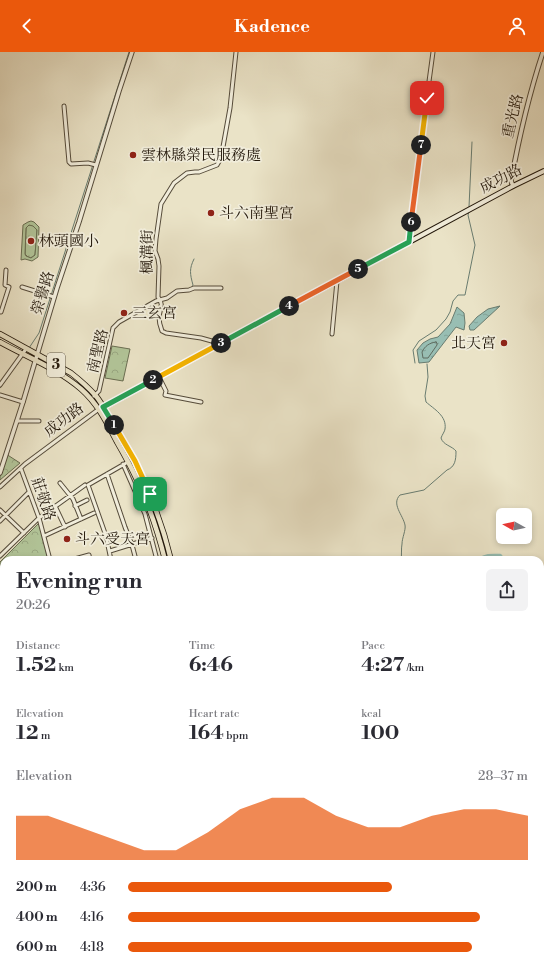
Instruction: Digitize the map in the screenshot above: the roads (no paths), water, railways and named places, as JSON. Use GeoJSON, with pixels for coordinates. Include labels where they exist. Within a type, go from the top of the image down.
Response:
{"type":"FeatureCollection","features":[{"type":"Feature","properties":{"kind":"main road","name":"成功路"},"geometry":{"type":"LineString","coordinates":[[101,408],[468,210],[544,171]]}},
{"type":"Feature","properties":{"kind":"main road","name":"3"},"geometry":{"type":"LineString","coordinates":[[0,334],[71,373],[95,395],[125,463],[136,479],[150,511],[164,556]]}},
{"type":"Feature","properties":{"kind":"main road","name":"3"},"geometry":{"type":"LineString","coordinates":[[0,342],[64,376],[101,408],[119,433],[135,461],[150,494],[167,542],[170,556]]}},
{"type":"Feature","properties":{"kind":"main road"},"geometry":{"type":"LineString","coordinates":[[154,524],[160,522]]}},
{"type":"Feature","properties":{"kind":"street","name":"榮譽路"},"geometry":{"type":"LineString","coordinates":[[0,473],[132,52]]}},
{"type":"Feature","properties":{"kind":"street","name":"楓溝街"},"geometry":{"type":"LineString","coordinates":[[219,344],[201,338],[166,333],[162,331],[159,316],[161,308],[158,297],[159,266],[156,245],[161,204],[172,186],[187,173],[199,172],[217,165],[221,158],[230,108],[236,52]]}},
{"type":"Feature","properties":{"kind":"street"},"geometry":{"type":"LineString","coordinates":[[409,242],[433,52]]}},
{"type":"Feature","properties":{"kind":"street","name":"重光路"},"geometry":{"type":"LineString","coordinates":[[513,186],[511,182],[518,146],[531,92],[543,52]]}},
{"type":"Feature","properties":{"kind":"street"},"geometry":{"type":"LineString","coordinates":[[64,106],[69,162],[71,164],[88,163],[96,165]]}},
{"type":"Feature","properties":{"kind":"street"},"geometry":{"type":"LineString","coordinates":[[2,312],[9,287],[5,285],[6,270]]}},
{"type":"Feature","properties":{"kind":"street"},"geometry":{"type":"LineString","coordinates":[[332,334],[338,281]]}},
{"type":"Feature","properties":{"kind":"street"},"geometry":{"type":"LineString","coordinates":[[22,287],[54,297]]}},
{"type":"Feature","properties":{"kind":"street","name":"南聖路"},"geometry":{"type":"LineString","coordinates":[[91,399],[99,391],[113,328],[119,322],[156,301],[167,298],[177,291],[190,290],[194,288],[221,288]]}},
{"type":"Feature","properties":{"kind":"street"},"geometry":{"type":"LineString","coordinates":[[0,385],[26,349]]}},
{"type":"Feature","properties":{"kind":"street"},"geometry":{"type":"LineString","coordinates":[[159,377],[166,391],[165,395],[201,402]]}},
{"type":"Feature","properties":{"kind":"street"},"geometry":{"type":"LineString","coordinates":[[0,395],[23,402]]}},
{"type":"Feature","properties":{"kind":"street","name":"成功路"},"geometry":{"type":"LineString","coordinates":[[0,487],[21,469],[101,408]]}},
{"type":"Feature","properties":{"kind":"street"},"geometry":{"type":"LineString","coordinates":[[17,421],[39,421]]}},
{"type":"Feature","properties":{"kind":"street"},"geometry":{"type":"LineString","coordinates":[[0,556],[39,518],[55,506],[70,495],[125,463],[145,514],[156,556]]}},
{"type":"Feature","properties":{"kind":"street","name":"莊敬路"},"geometry":{"type":"LineString","coordinates":[[21,469],[39,518],[49,556]]}},
{"type":"Feature","properties":{"kind":"street"},"geometry":{"type":"LineString","coordinates":[[107,474],[135,556]]}},
{"type":"Feature","properties":{"kind":"street"},"geometry":{"type":"LineString","coordinates":[[60,483],[70,495],[81,519]]}},
{"type":"Feature","properties":{"kind":"street"},"geometry":{"type":"LineString","coordinates":[[87,485],[106,536],[111,556]]}},
{"type":"Feature","properties":{"kind":"street"},"geometry":{"type":"LineString","coordinates":[[0,521],[30,492]]}},
{"type":"Feature","properties":{"kind":"street"},"geometry":{"type":"LineString","coordinates":[[75,506],[87,500]]}},
{"type":"Feature","properties":{"kind":"street"},"geometry":{"type":"LineString","coordinates":[[55,506],[65,526]]}},
{"type":"Feature","properties":{"kind":"street"},"geometry":{"type":"LineString","coordinates":[[0,510],[24,533]]}},
{"type":"Feature","properties":{"kind":"street"},"geometry":{"type":"LineString","coordinates":[[44,536],[94,513]]}},
{"type":"Feature","properties":{"kind":"street"},"geometry":{"type":"LineString","coordinates":[[110,551],[152,538]]}},
{"type":"Feature","properties":{"kind":"water"},"geometry":{"type":"Polygon","coordinates":[[[500,306],[474,330],[470,330],[469,326],[477,317],[488,309],[500,306]]]}},
{"type":"Feature","properties":{"kind":"water"},"geometry":{"type":"Polygon","coordinates":[[[457,307],[464,313],[464,330],[456,327],[429,362],[419,363],[417,350],[423,343],[438,337],[450,324],[457,307]]]}},
{"type":"Feature","properties":{"kind":"waterway"},"geometry":{"type":"LineString","coordinates":[[29,348],[39,333],[129,52]]}},
{"type":"Feature","properties":{"kind":"waterway"},"geometry":{"type":"LineString","coordinates":[[469,207],[472,142]]}},
{"type":"Feature","properties":{"kind":"waterway"},"geometry":{"type":"LineString","coordinates":[[415,363],[413,350],[419,341],[436,330],[446,319],[453,301],[458,295],[465,295],[475,245],[468,215],[469,212]]}},
{"type":"Feature","properties":{"kind":"waterway"},"geometry":{"type":"LineString","coordinates":[[192,287],[191,269],[194,259]]}},
{"type":"Feature","properties":{"kind":"waterway"},"geometry":{"type":"LineString","coordinates":[[0,388],[23,356]]}},
{"type":"Feature","properties":{"kind":"waterway"},"geometry":{"type":"LineString","coordinates":[[401,556],[405,527],[404,521],[397,506],[398,498],[400,495],[424,490],[452,467],[456,457],[456,451],[441,438],[445,430],[444,420],[439,413],[426,402],[425,396],[428,377],[427,364]]}},
{"type":"Feature","properties":{"kind":"waterway"},"geometry":{"type":"LineString","coordinates":[[495,556],[500,556]]}},
{"type":"Feature","properties":{"kind":"place","name":"雲林縣榮民服務處"},"geometry":{"type":"Point","coordinates":[133,155]}},
{"type":"Feature","properties":{"kind":"place","name":"斗六南聖宮"},"geometry":{"type":"Point","coordinates":[211,213]}},
{"type":"Feature","properties":{"kind":"place","name":"林頭國小"},"geometry":{"type":"Point","coordinates":[31,241]}},
{"type":"Feature","properties":{"kind":"place","name":"三玄宮"},"geometry":{"type":"Point","coordinates":[124,313]}},
{"type":"Feature","properties":{"kind":"place","name":"北天宮"},"geometry":{"type":"Point","coordinates":[504,343]}},
{"type":"Feature","properties":{"kind":"place","name":"斗六受天宮"},"geometry":{"type":"Point","coordinates":[67,539]}}]}
